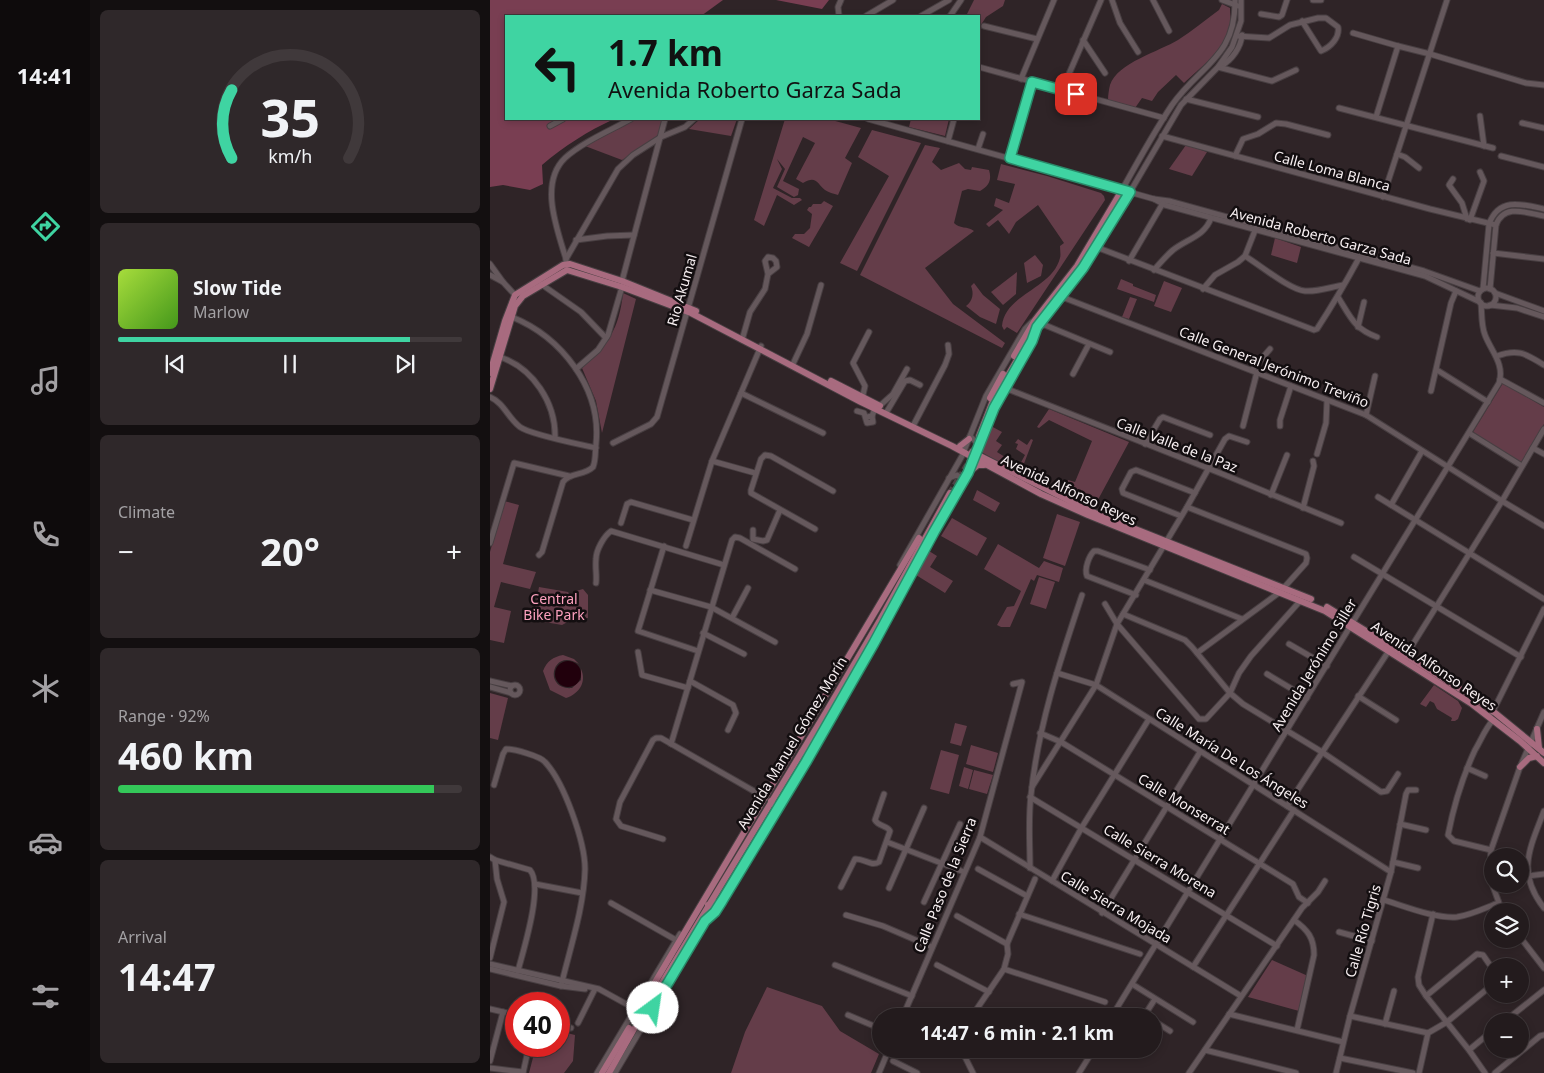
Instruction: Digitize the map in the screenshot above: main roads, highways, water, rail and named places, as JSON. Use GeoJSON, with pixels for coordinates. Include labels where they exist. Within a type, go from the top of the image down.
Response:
{"type":"FeatureCollection","features":[{"type":"Feature","properties":{"kind":"main road","name":"Avenida Manuel Gómez Morín"},"geometry":{"type":"LineString","coordinates":[[963,449],[975,437],[992,403],[1038,323],[1077,266],[1122,190]]}},
{"type":"Feature","properties":{"kind":"main road","name":"Avenida Manuel Gómez Morín"},"geometry":{"type":"LineString","coordinates":[[1038,323],[1062,297],[1130,192]]}},
{"type":"Feature","properties":{"kind":"main road","name":"Avenida Alfonso Reyes"},"geometry":{"type":"LineString","coordinates":[[490,374],[505,321],[515,296],[558,267],[565,259],[689,310],[963,449],[986,465],[1088,515],[1165,543]]}},
{"type":"Feature","properties":{"kind":"main road","name":"Avenida Alfonso Reyes"},"geometry":{"type":"LineString","coordinates":[[490,389],[518,301],[541,284],[567,270],[624,284]]}},
{"type":"Feature","properties":{"kind":"main road","name":"Avenida Alfonso Reyes"},"geometry":{"type":"LineString","coordinates":[[689,310],[699,318],[742,338]]}},
{"type":"Feature","properties":{"kind":"main road"},"geometry":{"type":"LineString","coordinates":[[686,319],[699,318]]}},
{"type":"Feature","properties":{"kind":"main road","name":"Avenida Alfonso Reyes"},"geometry":{"type":"LineString","coordinates":[[976,457],[1090,511],[1165,543],[1282,590],[1315,601],[1404,658],[1529,745],[1542,751]]}},
{"type":"Feature","properties":{"kind":"main road"},"geometry":{"type":"LineString","coordinates":[[968,473],[978,465],[986,465]]}},
{"type":"Feature","properties":{"kind":"main road","name":"Avenida Manuel Gómez Morín"},"geometry":{"type":"LineString","coordinates":[[899,584],[826,712],[801,753],[768,799],[696,914],[648,1000],[708,905],[768,799],[898,575],[949,492],[899,584]]}},
{"type":"Feature","properties":{"kind":"main road"},"geometry":{"type":"LineString","coordinates":[[899,584],[916,564]]}},
{"type":"Feature","properties":{"kind":"main road","name":"Avenida Alfonso Reyes"},"geometry":{"type":"LineString","coordinates":[[1282,590],[1352,624]]}},
{"type":"Feature","properties":{"kind":"main road","name":"Avenida Alfonso Reyes"},"geometry":{"type":"LineString","coordinates":[[1404,658],[1450,682],[1494,712],[1529,745],[1544,763]]}},
{"type":"Feature","properties":{"kind":"main road"},"geometry":{"type":"LineString","coordinates":[[840,686],[858,671]]}},
{"type":"Feature","properties":{"kind":"main road"},"geometry":{"type":"LineString","coordinates":[[826,712],[828,722]]}},
{"type":"Feature","properties":{"kind":"main road"},"geometry":{"type":"LineString","coordinates":[[1537,729],[1537,739],[1542,751]]}},
{"type":"Feature","properties":{"kind":"main road"},"geometry":{"type":"LineString","coordinates":[[801,753],[815,745]]}},
{"type":"Feature","properties":{"kind":"main road"},"geometry":{"type":"LineString","coordinates":[[1520,767],[1529,758],[1537,756]]}},
{"type":"Feature","properties":{"kind":"main road"},"geometry":{"type":"LineString","coordinates":[[768,799],[775,806],[775,814]]}},
{"type":"Feature","properties":{"kind":"main road"},"geometry":{"type":"LineString","coordinates":[[708,905],[722,901]]}},
{"type":"Feature","properties":{"kind":"main road","name":"Avenida Manuel Gómez Morín"},"geometry":{"type":"LineString","coordinates":[[602,1073],[631,1030],[609,1073]]}},
{"type":"Feature","properties":{"kind":"tunnel"},"geometry":{"type":"LineString","coordinates":[[950,493],[970,460],[979,436]]}},
{"type":"Feature","properties":{"kind":"tunnel"},"geometry":{"type":"LineString","coordinates":[[629,1028],[645,999]]}},
{"type":"Feature","properties":{"kind":"tunnel"},"geometry":{"type":"LineString","coordinates":[[634,1029],[649,1004]]}},
{"type":"Feature","properties":{"kind":"park label","name":"Central Bike Park"},"geometry":{"type":"Point","coordinates":[554,608]}}]}
